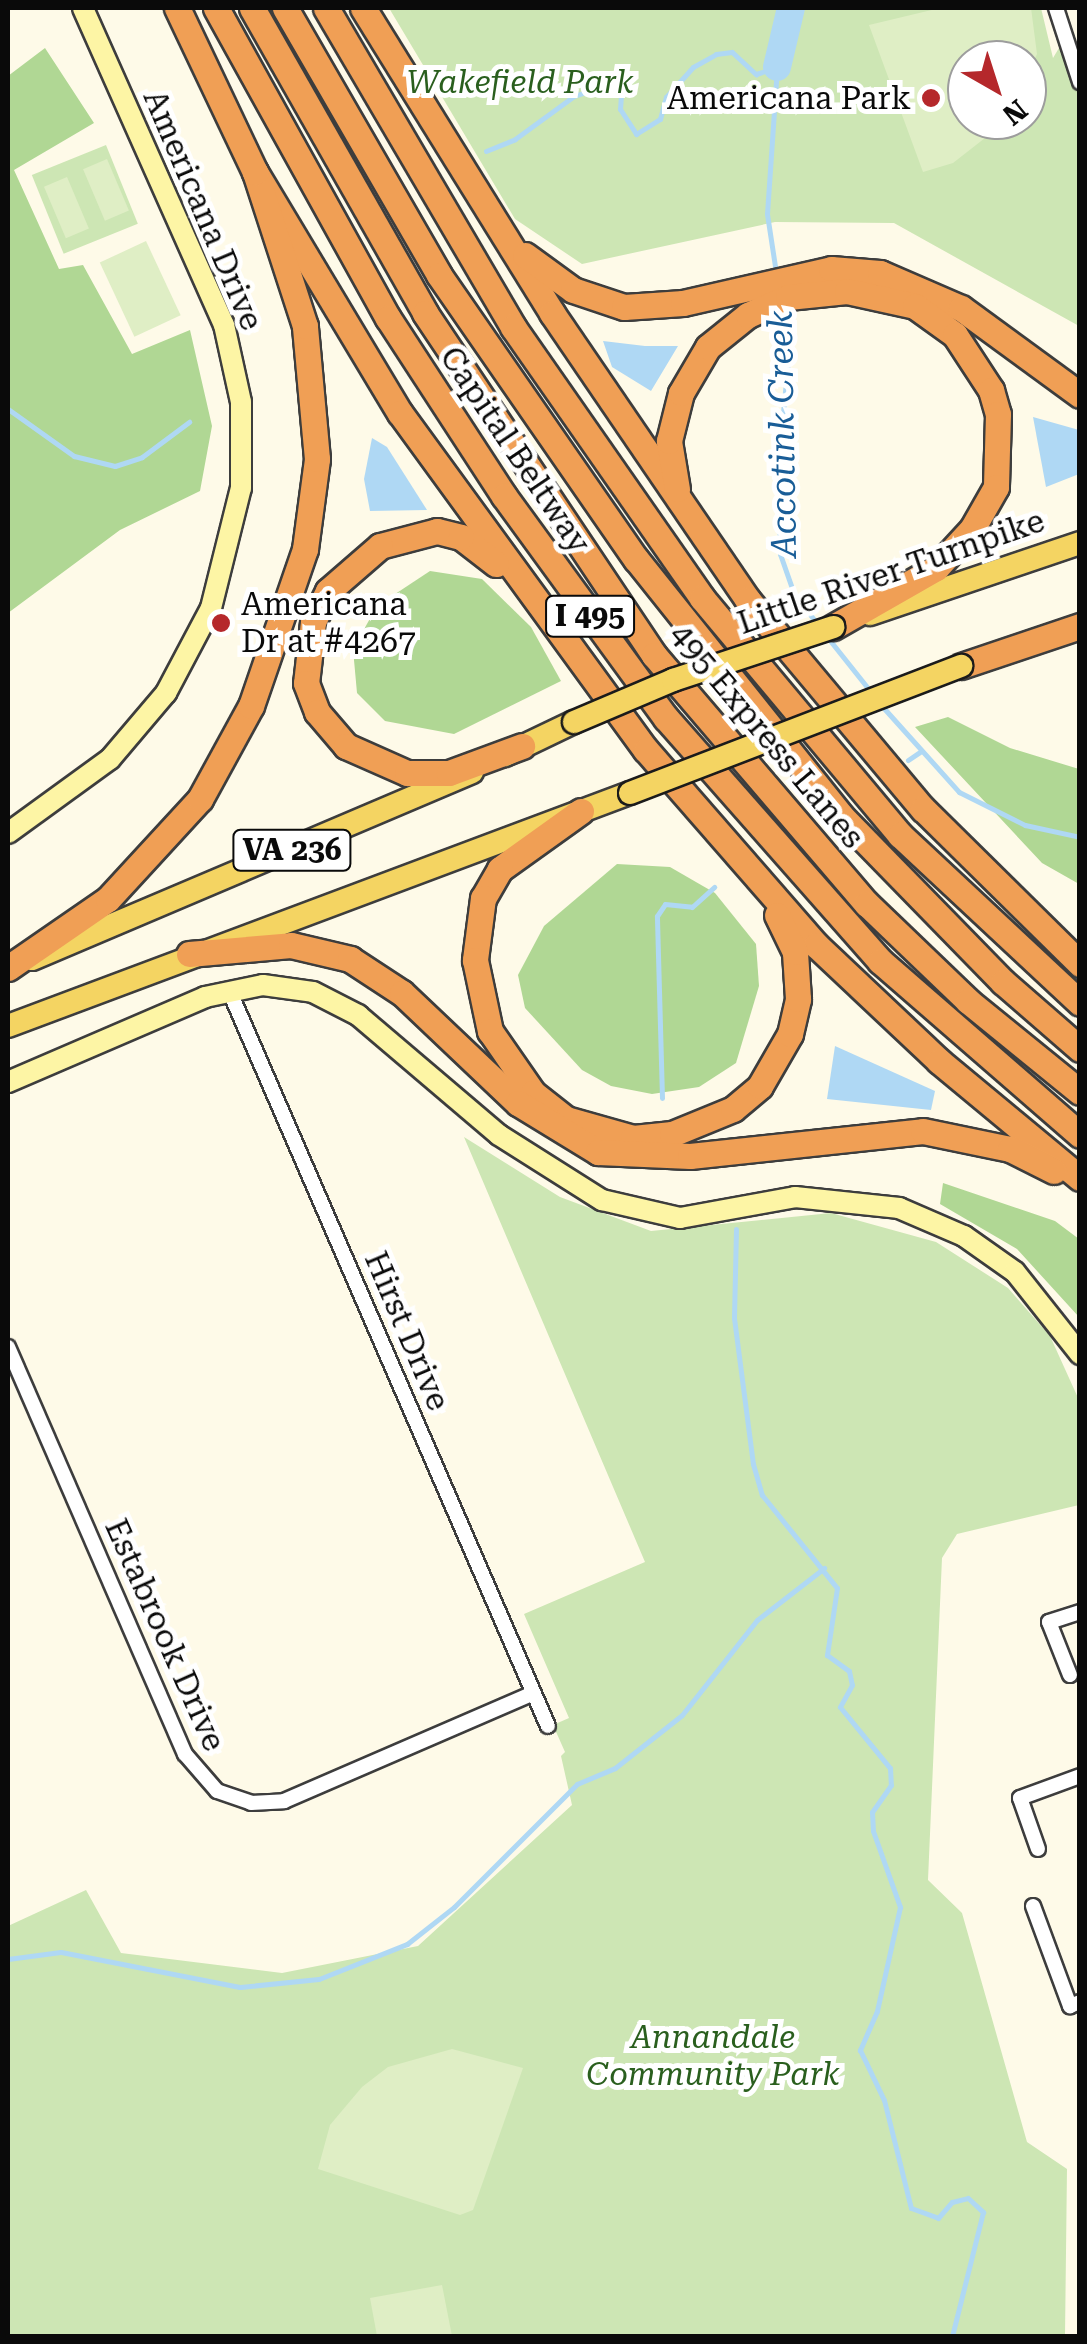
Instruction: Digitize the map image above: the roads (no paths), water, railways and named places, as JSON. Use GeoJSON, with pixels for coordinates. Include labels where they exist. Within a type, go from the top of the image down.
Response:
{"type":"FeatureCollection","features":[{"type":"Feature","properties":{"kind":"highway"},"geometry":{"type":"LineString","coordinates":[[8,969],[108,899],[200,800],[250,706],[300,567],[317,460],[313,372],[294,280],[255,172],[178,8]]}},
{"type":"Feature","properties":{"kind":"highway","name":"Capital Beltway"},"geometry":{"type":"LineString","coordinates":[[216,8],[388,318],[504,496],[666,718],[880,961],[1080,1135]]}},
{"type":"Feature","properties":{"kind":"highway","name":"495 Express Lanes"},"geometry":{"type":"LineString","coordinates":[[252,8],[464,377],[654,655],[867,904],[980,1012],[1080,1092]]}},
{"type":"Feature","properties":{"kind":"highway","name":"495 Express Lanes"},"geometry":{"type":"LineString","coordinates":[[285,8],[439,276],[636,558],[840,816],[1003,982],[1080,1049]]}},
{"type":"Feature","properties":{"kind":"highway","name":"Capital Beltway"},"geometry":{"type":"LineString","coordinates":[[326,8],[504,312],[702,598],[900,835],[1080,1002]]}},
{"type":"Feature","properties":{"kind":"highway"},"geometry":{"type":"LineString","coordinates":[[363,8],[446,147],[703,537],[880,761],[1020,909],[1080,964]]}},
{"type":"Feature","properties":{"kind":"highway"},"geometry":{"type":"LineString","coordinates":[[446,147],[510,240],[573,290],[649,307],[732,293],[798,274],[940,296],[1080,395]]}},
{"type":"Feature","properties":{"kind":"highway"},"geometry":{"type":"LineString","coordinates":[[255,172],[400,413],[538,606],[738,857],[861,989],[1080,1178]]}},
{"type":"Feature","properties":{"kind":"highway"},"geometry":{"type":"LineString","coordinates":[[703,537],[676,486],[669,441],[691,371],[722,332],[788,298],[848,280],[935,318],[970,354],[998,414],[1001,471],[988,506],[936,568],[903,596],[833,627]]}},
{"type":"Feature","properties":{"kind":"highway"},"geometry":{"type":"LineString","coordinates":[[522,746],[449,773],[407,773],[360,756],[317,712],[306,683],[306,654],[328,591],[352,564],[411,534],[461,537],[538,606]]}},
{"type":"Feature","properties":{"kind":"highway"},"geometry":{"type":"LineString","coordinates":[[961,666],[1080,626]]}},
{"type":"Feature","properties":{"kind":"highway"},"geometry":{"type":"LineString","coordinates":[[581,811],[500,869],[483,898],[475,960],[478,996],[509,1064],[566,1120],[601,1133],[633,1138],[704,1124],[733,1109],[776,1064],[790,1034],[799,973],[786,929],[738,857]]}},
{"type":"Feature","properties":{"kind":"highway"},"geometry":{"type":"LineString","coordinates":[[1020,909],[1080,955]]}},
{"type":"Feature","properties":{"kind":"highway"},"geometry":{"type":"LineString","coordinates":[[189,954],[277,944],[350,960],[402,992],[551,1128],[598,1152],[690,1156],[923,1131],[1010,1149],[1080,1186]]}},
{"type":"Feature","properties":{"kind":"main road","name":"Little River Turnpike"},"geometry":{"type":"LineString","coordinates":[[903,596],[1080,543]]}},
{"type":"Feature","properties":{"kind":"main road","name":"VA 236"},"geometry":{"type":"LineString","coordinates":[[8,1026],[1080,618]]}},
{"type":"Feature","properties":{"kind":"main road","name":"Little River Turnpike"},"geometry":{"type":"LineString","coordinates":[[8,969],[459,779],[574,722],[833,627]]}},
{"type":"Feature","properties":{"kind":"street","name":"Americana Drive"},"geometry":{"type":"LineString","coordinates":[[8,833],[98,770],[166,693],[212,608],[241,488],[241,402],[224,325],[83,8]]}},
{"type":"Feature","properties":{"kind":"street"},"geometry":{"type":"LineString","coordinates":[[1056,8],[1080,82]]}},
{"type":"Feature","properties":{"kind":"street"},"geometry":{"type":"LineString","coordinates":[[8,1082],[229,990],[288,986],[338,1002],[517,1148],[620,1208],[680,1218],[833,1196],[940,1223],[1015,1272],[1080,1354]]}},
{"type":"Feature","properties":{"kind":"street","name":"Hirst Drive"},"geometry":{"type":"LineString","coordinates":[[229,990],[548,1726]]}},
{"type":"Feature","properties":{"kind":"street","name":"Estabrook Drive"},"geometry":{"type":"LineString","coordinates":[[8,1347],[185,1754],[217,1791],[252,1803],[284,1800],[534,1693]]}},
{"type":"Feature","properties":{"kind":"street"},"geometry":{"type":"LineString","coordinates":[[1070,1675],[1050,1622],[1080,1612]]}},
{"type":"Feature","properties":{"kind":"street"},"geometry":{"type":"LineString","coordinates":[[1038,1850],[1020,1798],[1080,1776]]}},
{"type":"Feature","properties":{"kind":"street"},"geometry":{"type":"LineString","coordinates":[[1032,1906],[1070,2006],[1080,2002]]}},
{"type":"Feature","properties":{"kind":"water"},"geometry":{"type":"Polygon","coordinates":[[[603,341],[678,346],[651,391],[612,367],[603,341]]]}},
{"type":"Feature","properties":{"kind":"water"},"geometry":{"type":"Polygon","coordinates":[[[1033,417],[1079,430],[1079,474],[1046,487],[1033,417]]]}},
{"type":"Feature","properties":{"kind":"water"},"geometry":{"type":"Polygon","coordinates":[[[372,438],[387,447],[427,510],[370,511],[364,479],[372,438]]]}},
{"type":"Feature","properties":{"kind":"water"},"geometry":{"type":"Polygon","coordinates":[[[835,1046],[935,1091],[931,1110],[827,1099],[835,1046]]]}},
{"type":"Feature","properties":{"kind":"waterway","name":"Accotink Creek"},"geometry":{"type":"LineString","coordinates":[[777,67],[791,8]]}},
{"type":"Feature","properties":{"kind":"waterway"},"geometry":{"type":"LineString","coordinates":[[486,151],[515,139],[574,96],[608,84],[621,95],[620,109],[636,134],[660,119],[666,97],[693,67],[716,54],[732,52],[756,74],[777,67],[767,214],[776,273]]}},
{"type":"Feature","properties":{"kind":"waterway","name":"Accotink Creek"},"geometry":{"type":"LineString","coordinates":[[782,308],[789,350],[778,465],[780,554],[794,594],[818,625]]}},
{"type":"Feature","properties":{"kind":"waterway"},"geometry":{"type":"LineString","coordinates":[[8,409],[74,456],[115,466],[142,457],[189,422]]}},
{"type":"Feature","properties":{"kind":"waterway","name":"Accotink Creek"},"geometry":{"type":"LineString","coordinates":[[828,638],[871,692]]}},
{"type":"Feature","properties":{"kind":"waterway","name":"Accotink Creek"},"geometry":{"type":"LineString","coordinates":[[881,705],[959,792],[1025,825],[1080,837]]}},
{"type":"Feature","properties":{"kind":"waterway"},"geometry":{"type":"LineString","coordinates":[[908,760],[920,752]]}},
{"type":"Feature","properties":{"kind":"waterway"},"geometry":{"type":"LineString","coordinates":[[662,1098],[657,916],[665,904],[692,907],[714,887]]}},
{"type":"Feature","properties":{"kind":"waterway"},"geometry":{"type":"LineString","coordinates":[[736,1229],[734,1318],[753,1464],[762,1495],[837,1588],[827,1655],[849,1671],[852,1685],[840,1707],[890,1768],[891,1785],[872,1812],[873,1831],[900,1907],[877,2011],[860,2050],[884,2100],[911,2208],[938,2218],[952,2202],[968,2198],[983,2212],[952,2336]]}},
{"type":"Feature","properties":{"kind":"waterway"},"geometry":{"type":"LineString","coordinates":[[8,1959],[61,1952],[240,1987],[319,1979],[407,1944],[454,1907],[577,1784],[615,1768],[682,1715],[757,1620],[824,1568]]}},
{"type":"Feature","properties":{"kind":"place","name":"Americana Park"},"geometry":{"type":"Point","coordinates":[931,98]}},
{"type":"Feature","properties":{"kind":"place","name":"Americana Dr at #4267"},"geometry":{"type":"Point","coordinates":[221,623]}},
{"type":"Feature","properties":{"kind":"park label","name":"Wakefield Park"},"geometry":{"type":"Point","coordinates":[520,82]}},
{"type":"Feature","properties":{"kind":"park label","name":"Annandale Community Park"},"geometry":{"type":"Point","coordinates":[713,2056]}}]}
